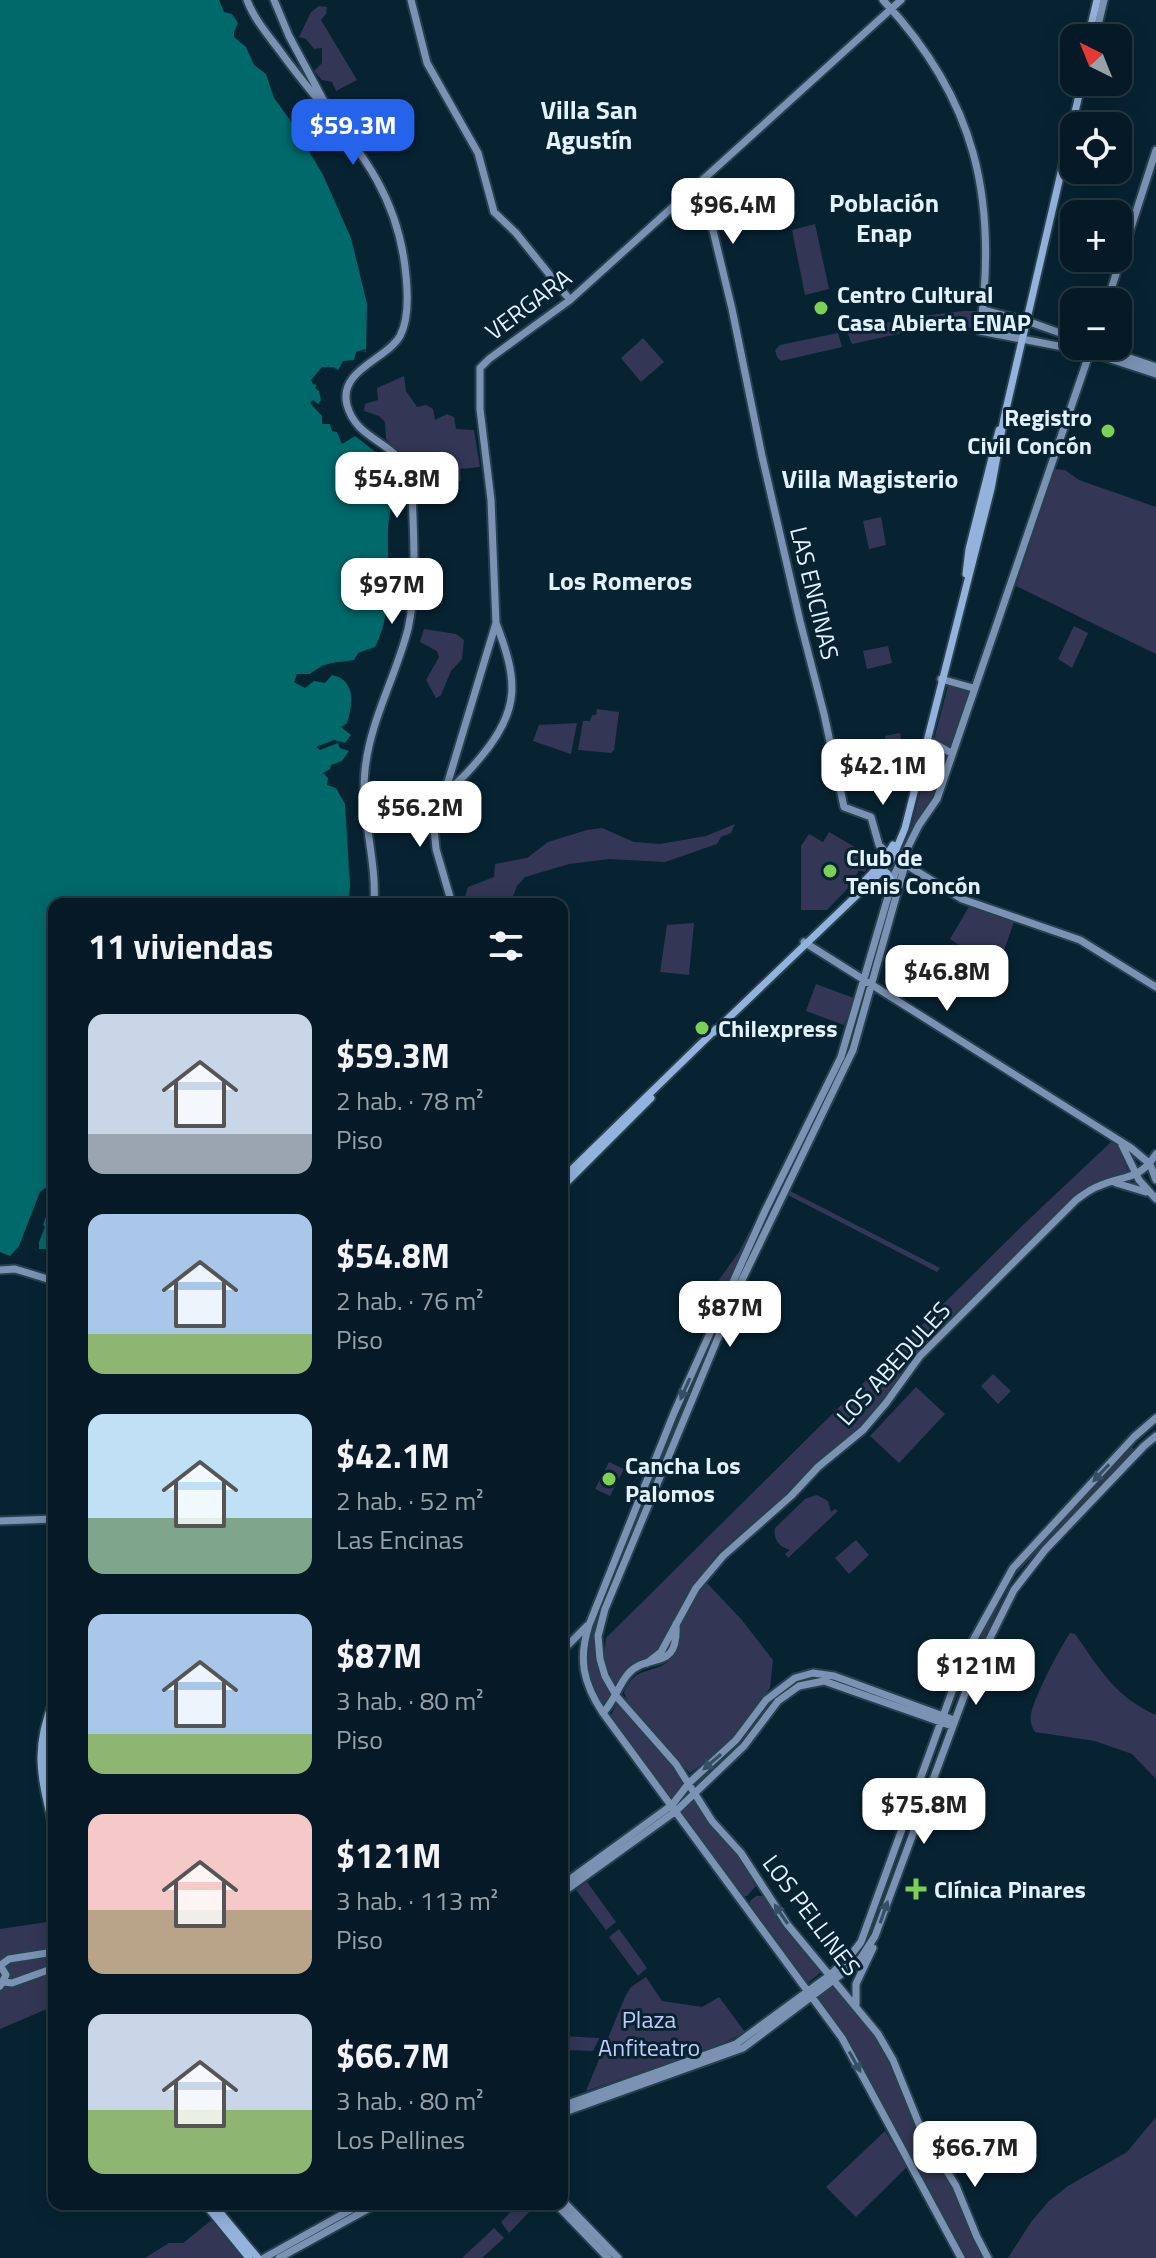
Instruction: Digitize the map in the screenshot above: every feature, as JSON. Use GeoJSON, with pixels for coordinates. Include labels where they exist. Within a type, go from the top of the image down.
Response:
{"type":"FeatureCollection","features":[{"type":"Feature","properties":{"kind":"main road"},"geometry":{"type":"LineString","coordinates":[[1091,24],[1097,0]]}},
{"type":"Feature","properties":{"kind":"main road"},"geometry":{"type":"LineString","coordinates":[[806,943],[896,859],[930,744],[930,733],[991,489],[1004,418],[1079,96]]}},
{"type":"Feature","properties":{"kind":"main road"},"geometry":{"type":"LineString","coordinates":[[568,1173],[896,859]]}},
{"type":"Feature","properties":{"kind":"main road"},"geometry":{"type":"LineString","coordinates":[[880,873],[887,873],[892,882]]}},
{"type":"Feature","properties":{"kind":"main road"},"geometry":{"type":"LineString","coordinates":[[568,1181],[637,1114],[662,1084]]}},
{"type":"Feature","properties":{"kind":"main road"},"geometry":{"type":"LineString","coordinates":[[48,1715],[39,1760],[48,1803]]}},
{"type":"Feature","properties":{"kind":"main road"},"geometry":{"type":"LineString","coordinates":[[44,1726],[48,1772]]}},
{"type":"Feature","properties":{"kind":"main road"},"geometry":{"type":"LineString","coordinates":[[210,2210],[249,2258]]}},
{"type":"Feature","properties":{"kind":"main road"},"geometry":{"type":"LineString","coordinates":[[218,2210],[258,2258]]}},
{"type":"Feature","properties":{"kind":"street"},"geometry":{"type":"LineString","coordinates":[[247,0],[257,20],[298,76],[363,155],[385,193],[402,248],[407,289],[400,335],[392,346],[354,377],[347,388],[346,398],[361,428],[402,459],[412,488],[411,615],[364,772],[375,874],[374,898]]}},
{"type":"Feature","properties":{"kind":"street"},"geometry":{"type":"LineString","coordinates":[[274,0],[326,108]]}},
{"type":"Feature","properties":{"kind":"street"},"geometry":{"type":"LineString","coordinates":[[411,0],[427,63],[478,153],[494,212],[516,233],[570,300]]}},
{"type":"Feature","properties":{"kind":"street"},"geometry":{"type":"LineString","coordinates":[[883,0],[921,45],[949,90],[974,156],[983,192],[986,228],[980,331],[1060,346]]}},
{"type":"Feature","properties":{"kind":"street","name":"VERGARA"},"geometry":{"type":"LineString","coordinates":[[450,898],[434,835],[443,793],[496,623],[491,500],[480,409],[479,370],[489,359],[570,300],[901,0]]}},
{"type":"Feature","properties":{"kind":"street"},"geometry":{"type":"LineString","coordinates":[[1098,24],[1104,0]]}},
{"type":"Feature","properties":{"kind":"street"},"geometry":{"type":"LineString","coordinates":[[1112,288],[1156,150]]}},
{"type":"Feature","properties":{"kind":"street","name":"LAS ENCINAS"},"geometry":{"type":"LineString","coordinates":[[701,181],[844,807],[871,817],[879,845],[896,859]]}},
{"type":"Feature","properties":{"kind":"street"},"geometry":{"type":"LineString","coordinates":[[983,310],[1060,333]]}},
{"type":"Feature","properties":{"kind":"street"},"geometry":{"type":"LineString","coordinates":[[868,982],[896,859],[937,799],[1088,360]]}},
{"type":"Feature","properties":{"kind":"street"},"geometry":{"type":"LineString","coordinates":[[1122,360],[1156,374]]}},
{"type":"Feature","properties":{"kind":"street"},"geometry":{"type":"LineString","coordinates":[[1132,360],[1156,367]]}},
{"type":"Feature","properties":{"kind":"street"},"geometry":{"type":"LineString","coordinates":[[443,793],[467,773],[493,742],[507,719],[511,675],[496,623]]}},
{"type":"Feature","properties":{"kind":"street"},"geometry":{"type":"LineString","coordinates":[[943,680],[973,688]]}},
{"type":"Feature","properties":{"kind":"street"},"geometry":{"type":"LineString","coordinates":[[930,744],[951,753]]}},
{"type":"Feature","properties":{"kind":"street"},"geometry":{"type":"LineString","coordinates":[[568,1645],[589,1625],[674,1413],[735,1276],[841,1057],[868,982],[896,859]]}},
{"type":"Feature","properties":{"kind":"street"},"geometry":{"type":"LineString","coordinates":[[896,859],[962,899],[1080,940],[1156,987]]}},
{"type":"Feature","properties":{"kind":"street"},"geometry":{"type":"LineString","coordinates":[[806,943],[1118,1140],[1150,1164],[1156,1180]]}},
{"type":"Feature","properties":{"kind":"street","name":"LOS PELLINES"},"geometry":{"type":"LineString","coordinates":[[868,982],[848,1063],[742,1280],[605,1609],[598,1636],[600,1659],[617,1697],[689,1783],[709,1817],[741,1853],[787,1924],[878,2034],[893,2060],[921,2129],[956,2186],[988,2258]]}},
{"type":"Feature","properties":{"kind":"street"},"geometry":{"type":"LineString","coordinates":[[1118,1140],[1130,1157],[1136,1175],[1153,1196]]}},
{"type":"Feature","properties":{"kind":"street","name":"LOS ABEDULES"},"geometry":{"type":"LineString","coordinates":[[603,1713],[617,1697],[629,1673],[671,1652],[676,1640],[676,1622],[696,1588],[723,1556],[784,1503],[818,1467],[863,1430],[920,1356],[1076,1200],[1099,1185],[1136,1175],[1150,1164],[1156,1154]]}},
{"type":"Feature","properties":{"kind":"street"},"geometry":{"type":"LineString","coordinates":[[1114,1182],[1153,1196]]}},
{"type":"Feature","properties":{"kind":"street"},"geometry":{"type":"LineString","coordinates":[[0,1270],[15,1269],[48,1279]]}},
{"type":"Feature","properties":{"kind":"street"},"geometry":{"type":"LineString","coordinates":[[832,1978],[861,1942],[941,1719],[976,1633],[1013,1568],[1134,1437],[1156,1418]]}},
{"type":"Feature","properties":{"kind":"street"},"geometry":{"type":"LineString","coordinates":[[568,2111],[735,2052],[859,1961],[875,1936],[983,1648],[1016,1585],[1111,1480],[1156,1436]]}},
{"type":"Feature","properties":{"kind":"street"},"geometry":{"type":"LineString","coordinates":[[0,1521],[48,1519]]}},
{"type":"Feature","properties":{"kind":"street","name":"LOS PELLINES"},"geometry":{"type":"LineString","coordinates":[[589,1625],[582,1648],[582,1669],[603,1713],[842,2038],[961,2258]]}},
{"type":"Feature","properties":{"kind":"street"},"geometry":{"type":"LineString","coordinates":[[568,1888],[674,1808],[689,1783],[736,1740],[780,1687],[795,1678],[813,1673],[834,1676],[941,1719]]}},
{"type":"Feature","properties":{"kind":"street"},"geometry":{"type":"LineString","coordinates":[[568,1881],[696,1793],[744,1746],[781,1697],[799,1686],[817,1681],[840,1686],[953,1723]]}},
{"type":"Feature","properties":{"kind":"street"},"geometry":{"type":"LineString","coordinates":[[736,1740],[744,1746]]}},
{"type":"Feature","properties":{"kind":"street"},"geometry":{"type":"LineString","coordinates":[[856,2006],[856,1984],[874,1946],[875,1936]]}},
{"type":"Feature","properties":{"kind":"street"},"geometry":{"type":"LineString","coordinates":[[48,1953],[9,1959],[0,1965],[6,1975],[2,1984],[48,1970]]}},
{"type":"Feature","properties":{"kind":"street"},"geometry":{"type":"LineString","coordinates":[[568,2104],[728,2047],[811,1994]]}},
{"type":"Feature","properties":{"kind":"street"},"geometry":{"type":"LineString","coordinates":[[568,2206],[618,2258]]}},
{"type":"Feature","properties":{"kind":"street"},"geometry":{"type":"LineString","coordinates":[[264,2258],[350,2210]]}},
{"type":"Feature","properties":{"kind":"street"},"geometry":{"type":"LineString","coordinates":[[279,2258],[366,2210]]}},
{"type":"Feature","properties":{"kind":"street"},"geometry":{"type":"LineString","coordinates":[[562,2210],[608,2258]]}},
{"type":"Feature","properties":{"kind":"green space"},"geometry":{"type":"Polygon","coordinates":[[[319,6],[327,7],[321,20],[357,80],[336,91],[332,82],[322,80],[314,71],[322,63],[322,48],[314,49],[306,39],[299,37],[311,12],[319,6]]]}},
{"type":"Feature","properties":{"kind":"green space"},"geometry":{"type":"Polygon","coordinates":[[[815,224],[829,289],[805,295],[792,230],[815,224]]]}},
{"type":"Feature","properties":{"kind":"green space"},"geometry":{"type":"Polygon","coordinates":[[[979,311],[976,328],[931,327],[916,331],[911,320],[914,317],[979,311]]]}},
{"type":"Feature","properties":{"kind":"green space"},"geometry":{"type":"Polygon","coordinates":[[[991,313],[1021,321],[1018,336],[986,329],[984,318],[991,313]]]}},
{"type":"Feature","properties":{"kind":"green space"},"geometry":{"type":"Polygon","coordinates":[[[899,320],[905,328],[902,333],[852,344],[848,334],[851,330],[899,320]]]}},
{"type":"Feature","properties":{"kind":"green space"},"geometry":{"type":"Polygon","coordinates":[[[838,333],[842,347],[781,361],[777,357],[775,350],[780,345],[838,333]]]}},
{"type":"Feature","properties":{"kind":"green space"},"geometry":{"type":"Polygon","coordinates":[[[643,338],[664,362],[641,382],[621,358],[643,338]]]}},
{"type":"Feature","properties":{"kind":"green space"},"geometry":{"type":"Polygon","coordinates":[[[404,376],[406,391],[417,407],[426,405],[433,409],[435,420],[447,414],[454,417],[456,429],[474,430],[480,467],[460,469],[461,481],[445,484],[433,476],[428,466],[413,467],[386,439],[385,422],[379,416],[364,411],[365,404],[378,400],[377,388],[404,376]]]}},
{"type":"Feature","properties":{"kind":"green space"},"geometry":{"type":"Polygon","coordinates":[[[1054,469],[1065,470],[1079,480],[1156,507],[1156,654],[1016,586],[1054,469]]]}},
{"type":"Feature","properties":{"kind":"green space"},"geometry":{"type":"Polygon","coordinates":[[[881,517],[886,545],[869,549],[863,521],[881,517]]]}},
{"type":"Feature","properties":{"kind":"green space"},"geometry":{"type":"Polygon","coordinates":[[[1074,626],[1088,633],[1072,668],[1058,659],[1074,626]]]}},
{"type":"Feature","properties":{"kind":"green space"},"geometry":{"type":"Polygon","coordinates":[[[424,629],[456,634],[464,640],[462,659],[451,671],[441,695],[436,698],[426,680],[439,657],[437,651],[420,642],[424,629]]]}},
{"type":"Feature","properties":{"kind":"green space"},"geometry":{"type":"Polygon","coordinates":[[[888,646],[892,663],[867,669],[863,651],[888,646]]]}},
{"type":"Feature","properties":{"kind":"green space"},"geometry":{"type":"Polygon","coordinates":[[[951,684],[969,690],[933,801],[892,873],[887,870],[903,847],[911,827],[951,684]]]}},
{"type":"Feature","properties":{"kind":"green space"},"geometry":{"type":"Polygon","coordinates":[[[597,709],[619,712],[611,753],[578,750],[583,721],[590,721],[597,709]]]}},
{"type":"Feature","properties":{"kind":"green space"},"geometry":{"type":"Polygon","coordinates":[[[577,723],[571,754],[533,741],[539,725],[577,723]]]}},
{"type":"Feature","properties":{"kind":"green space"},"geometry":{"type":"Polygon","coordinates":[[[900,733],[904,751],[899,753],[902,767],[893,769],[885,736],[900,733]]]}},
{"type":"Feature","properties":{"kind":"green space"},"geometry":{"type":"Polygon","coordinates":[[[735,824],[731,833],[721,837],[717,844],[665,862],[609,859],[569,864],[525,877],[512,898],[465,897],[468,887],[494,877],[495,864],[527,858],[548,842],[587,830],[602,828],[634,842],[660,844],[706,836],[735,824]]]}},
{"type":"Feature","properties":{"kind":"green space","name":"Club de Tenis Concón"},"geometry":{"type":"Polygon","coordinates":[[[829,832],[872,857],[865,872],[859,870],[850,886],[827,910],[801,910],[801,846],[809,834],[823,842],[829,832]]]}},
{"type":"Feature","properties":{"kind":"green space"},"geometry":{"type":"Polygon","coordinates":[[[970,905],[1014,922],[997,970],[950,939],[970,905]]]}},
{"type":"Feature","properties":{"kind":"green space"},"geometry":{"type":"Polygon","coordinates":[[[694,923],[689,975],[660,972],[667,925],[694,923]]]}},
{"type":"Feature","properties":{"kind":"green space"},"geometry":{"type":"Polygon","coordinates":[[[816,984],[854,998],[844,1025],[806,1011],[816,984]]]}},
{"type":"Feature","properties":{"kind":"green space"},"geometry":{"type":"Polygon","coordinates":[[[865,985],[868,988],[846,1060],[741,1277],[650,1491],[648,1488],[739,1277],[844,1058],[865,985]]]}},
{"type":"Feature","properties":{"kind":"green space"},"geometry":{"type":"Polygon","coordinates":[[[1111,1142],[1116,1143],[1128,1171],[1075,1199],[1058,1213],[918,1354],[861,1428],[813,1468],[779,1503],[718,1553],[686,1596],[658,1653],[638,1665],[617,1693],[604,1657],[606,1638],[1024,1224],[1111,1142]]]}},
{"type":"Feature","properties":{"kind":"green space"},"geometry":{"type":"Polygon","coordinates":[[[790,1191],[940,1268],[937,1272],[788,1195],[790,1191]]]}},
{"type":"Feature","properties":{"kind":"green space"},"geometry":{"type":"Polygon","coordinates":[[[756,1226],[722,1298],[711,1291],[756,1226]]]}},
{"type":"Feature","properties":{"kind":"green space"},"geometry":{"type":"Polygon","coordinates":[[[993,1374],[1011,1391],[998,1404],[981,1386],[993,1374]]]}},
{"type":"Feature","properties":{"kind":"green space"},"geometry":{"type":"Polygon","coordinates":[[[916,1387],[945,1414],[899,1463],[870,1436],[916,1387]]]}},
{"type":"Feature","properties":{"kind":"green space"},"geometry":{"type":"Polygon","coordinates":[[[1132,1447],[1134,1449],[1016,1574],[1015,1571],[1132,1447]]]}},
{"type":"Feature","properties":{"kind":"green space","name":"Cancha Los Palomos"},"geometry":{"type":"Polygon","coordinates":[[[609,1462],[624,1469],[610,1496],[595,1489],[609,1462]]]}},
{"type":"Feature","properties":{"kind":"green space"},"geometry":{"type":"Polygon","coordinates":[[[647,1491],[649,1494],[597,1624],[610,1688],[606,1706],[602,1706],[587,1674],[591,1626],[647,1491]]]}},
{"type":"Feature","properties":{"kind":"green space"},"geometry":{"type":"Polygon","coordinates":[[[817,1495],[828,1501],[831,1512],[835,1509],[838,1511],[788,1558],[785,1554],[790,1550],[778,1542],[775,1528],[805,1499],[817,1495]]]}},
{"type":"Feature","properties":{"kind":"green space"},"geometry":{"type":"Polygon","coordinates":[[[856,1540],[869,1555],[849,1574],[835,1558],[856,1540]]]}},
{"type":"Feature","properties":{"kind":"green space"},"geometry":{"type":"Polygon","coordinates":[[[705,1581],[741,1619],[773,1660],[770,1688],[723,1748],[690,1773],[643,1724],[624,1692],[635,1677],[661,1666],[673,1656],[684,1614],[705,1581]]]}},
{"type":"Feature","properties":{"kind":"green space"},"geometry":{"type":"Polygon","coordinates":[[[1006,1585],[1008,1587],[950,1711],[969,1655],[1006,1585]]]}},
{"type":"Feature","properties":{"kind":"green space"},"geometry":{"type":"Polygon","coordinates":[[[1070,1633],[1075,1634],[1119,1691],[1156,1715],[1156,1779],[1132,1754],[1095,1741],[1035,1732],[1031,1719],[1033,1706],[1070,1633]]]}},
{"type":"Feature","properties":{"kind":"green space"},"geometry":{"type":"Polygon","coordinates":[[[616,1705],[622,1706],[675,1767],[733,1848],[756,1886],[747,1896],[742,1896],[610,1717],[616,1705]]]}},
{"type":"Feature","properties":{"kind":"green space"},"geometry":{"type":"Polygon","coordinates":[[[587,1882],[616,1922],[606,1930],[576,1890],[587,1882]]]}},
{"type":"Feature","properties":{"kind":"green space"},"geometry":{"type":"Polygon","coordinates":[[[756,1896],[763,1896],[822,1971],[808,1983],[750,1907],[750,1901],[756,1896]]]}},
{"type":"Feature","properties":{"kind":"green space"},"geometry":{"type":"Polygon","coordinates":[[[48,1922],[48,2009],[0,2029],[0,1929],[48,1922]]]}},
{"type":"Feature","properties":{"kind":"green space"},"geometry":{"type":"Polygon","coordinates":[[[619,1929],[647,1968],[638,1976],[609,1937],[619,1929]]]}},
{"type":"Feature","properties":{"kind":"green space","name":"Plaza Anfiteatro"},"geometry":{"type":"Polygon","coordinates":[[[646,1977],[662,2001],[702,2007],[719,1997],[745,2032],[718,2046],[586,2091],[625,1997],[631,1987],[646,1977]]]}},
{"type":"Feature","properties":{"kind":"green space"},"geometry":{"type":"Polygon","coordinates":[[[833,1985],[861,2014],[886,2053],[918,2129],[961,2204],[984,2258],[965,2258],[855,2056],[816,1998],[833,1985]]]}},
{"type":"Feature","properties":{"kind":"green space"},"geometry":{"type":"Polygon","coordinates":[[[568,2036],[599,2038],[593,2051],[568,2050],[568,2036]]]}},
{"type":"Feature","properties":{"kind":"green space"},"geometry":{"type":"Polygon","coordinates":[[[1156,2117],[1156,2258],[1008,2258],[1049,2201],[1068,2186],[1127,2152],[1156,2117]]]}},
{"type":"Feature","properties":{"kind":"green space"},"geometry":{"type":"Polygon","coordinates":[[[885,2131],[907,2167],[856,2217],[826,2187],[885,2131]]]}},
{"type":"Feature","properties":{"kind":"green space"},"geometry":{"type":"Polygon","coordinates":[[[512,2210],[531,2210],[509,2233],[501,2222],[512,2210]]]}},
{"type":"Feature","properties":{"kind":"green space"},"geometry":{"type":"Polygon","coordinates":[[[213,2219],[244,2258],[145,2258],[169,2243],[183,2243],[213,2219]]]}},
{"type":"Feature","properties":{"kind":"green space"},"geometry":{"type":"Polygon","coordinates":[[[494,2228],[504,2238],[482,2258],[462,2258],[494,2228]]]}},
{"type":"Feature","properties":{"kind":"shaded area"},"geometry":{"type":"Polygon","coordinates":[[[0,0],[219,0],[224,12],[232,14],[238,23],[234,37],[246,47],[254,65],[266,74],[274,98],[323,175],[351,238],[367,304],[366,354],[365,349],[356,352],[354,360],[343,361],[338,370],[322,367],[311,380],[317,385],[315,388],[321,400],[318,404],[313,400],[310,403],[322,416],[322,424],[330,424],[342,444],[355,436],[398,473],[388,529],[387,604],[375,647],[358,653],[354,660],[326,665],[310,674],[297,674],[294,682],[305,688],[314,681],[325,683],[332,675],[345,682],[351,694],[347,723],[341,727],[351,735],[345,743],[334,740],[316,747],[320,750],[338,743],[340,748],[349,751],[342,761],[331,765],[323,773],[328,778],[327,785],[336,788],[345,804],[349,898],[48,898],[48,1186],[40,1192],[19,1246],[10,1256],[0,1252],[0,0]]]}},
{"type":"Feature","properties":{"kind":"shaded area"},"geometry":{"type":"Polygon","coordinates":[[[48,1212],[48,1249],[39,1249],[48,1212]]]}},
{"type":"Feature","properties":{"kind":"place","name":"Centro Cultural Casa Abierta ENAP"},"geometry":{"type":"Point","coordinates":[821,308]}},
{"type":"Feature","properties":{"kind":"place","name":"Registro Civil Concón"},"geometry":{"type":"Point","coordinates":[1108,431]}},
{"type":"Feature","properties":{"kind":"place","name":"Club de Tenis Concón"},"geometry":{"type":"Point","coordinates":[830,871]}},
{"type":"Feature","properties":{"kind":"place","name":"Chilexpress"},"geometry":{"type":"Point","coordinates":[702,1028]}},
{"type":"Feature","properties":{"kind":"place","name":"Cancha Los Palomos"},"geometry":{"type":"Point","coordinates":[609,1479]}},
{"type":"Feature","properties":{"kind":"place","name":"Clínica Pinares"},"geometry":{"type":"Point","coordinates":[916,1889]}},
{"type":"Feature","properties":{"kind":"district","name":"Villa San Agustín"},"geometry":{"type":"Point","coordinates":[589,124]}},
{"type":"Feature","properties":{"kind":"district","name":"Población Enap"},"geometry":{"type":"Point","coordinates":[884,217]}},
{"type":"Feature","properties":{"kind":"district","name":"Villa Magisterio"},"geometry":{"type":"Point","coordinates":[870,478]}},
{"type":"Feature","properties":{"kind":"district","name":"Los Romeros"},"geometry":{"type":"Point","coordinates":[620,580]}}]}
